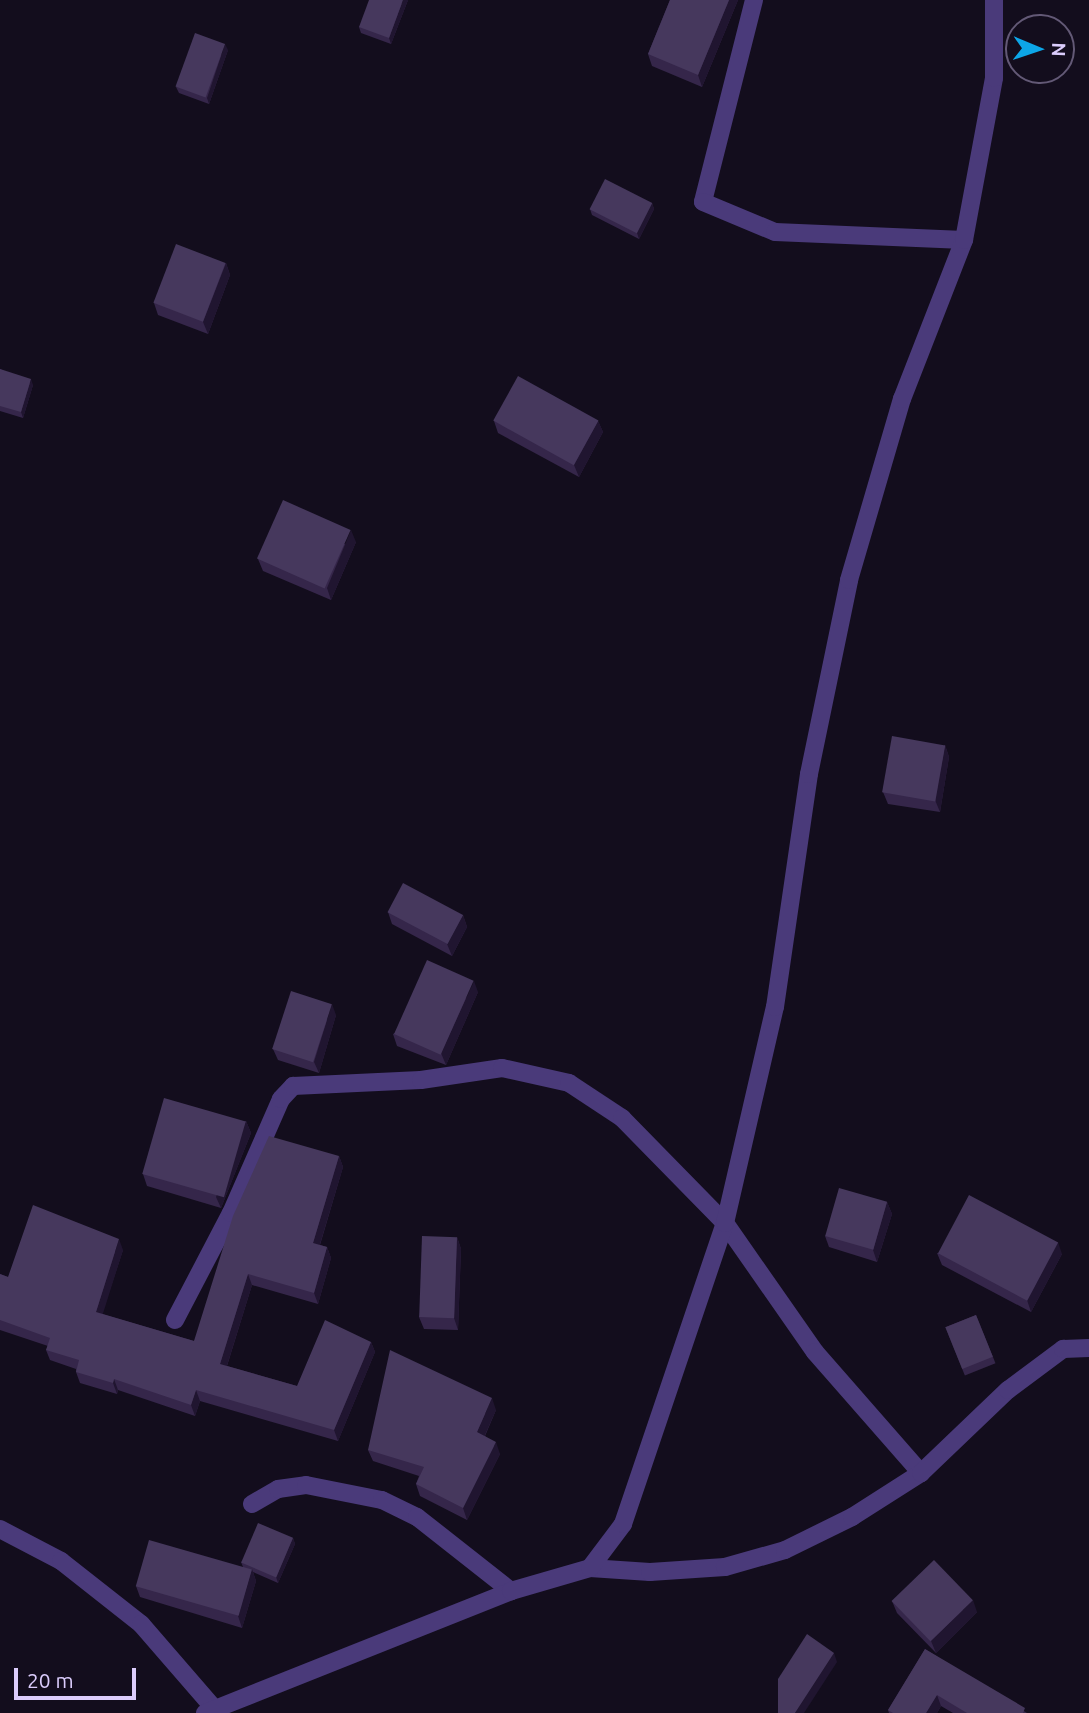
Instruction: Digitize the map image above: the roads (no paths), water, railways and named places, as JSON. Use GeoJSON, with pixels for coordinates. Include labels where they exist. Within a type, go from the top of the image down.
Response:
{"type":"FeatureCollection","features":[{"type":"Feature","properties":{"kind":"street"},"geometry":{"type":"LineString","coordinates":[[754,0],[704,202],[775,232],[964,240]]}},
{"type":"Feature","properties":{"kind":"street"},"geometry":{"type":"LineString","coordinates":[[590,1568],[623,1524],[725,1223],[775,1007],[809,774],[849,580],[902,399],[964,240],[994,78],[995,0]]}},
{"type":"Feature","properties":{"kind":"street"},"geometry":{"type":"LineString","coordinates":[[174,1320],[231,1213],[281,1099],[293,1086],[421,1080],[502,1068],[569,1083],[622,1118],[725,1223],[815,1352],[864,1413],[921,1473]]}},
{"type":"Feature","properties":{"kind":"street"},"geometry":{"type":"LineString","coordinates":[[0,1529],[61,1560],[141,1624],[209,1710],[511,1591],[590,1568],[650,1572],[712,1568],[773,1553],[852,1517],[921,1473],[1008,1390],[1063,1349],[1089,1348]]}},
{"type":"Feature","properties":{"kind":"street"},"geometry":{"type":"LineString","coordinates":[[252,1504],[278,1489],[306,1485],[382,1500],[417,1517],[511,1591]]}}]}
